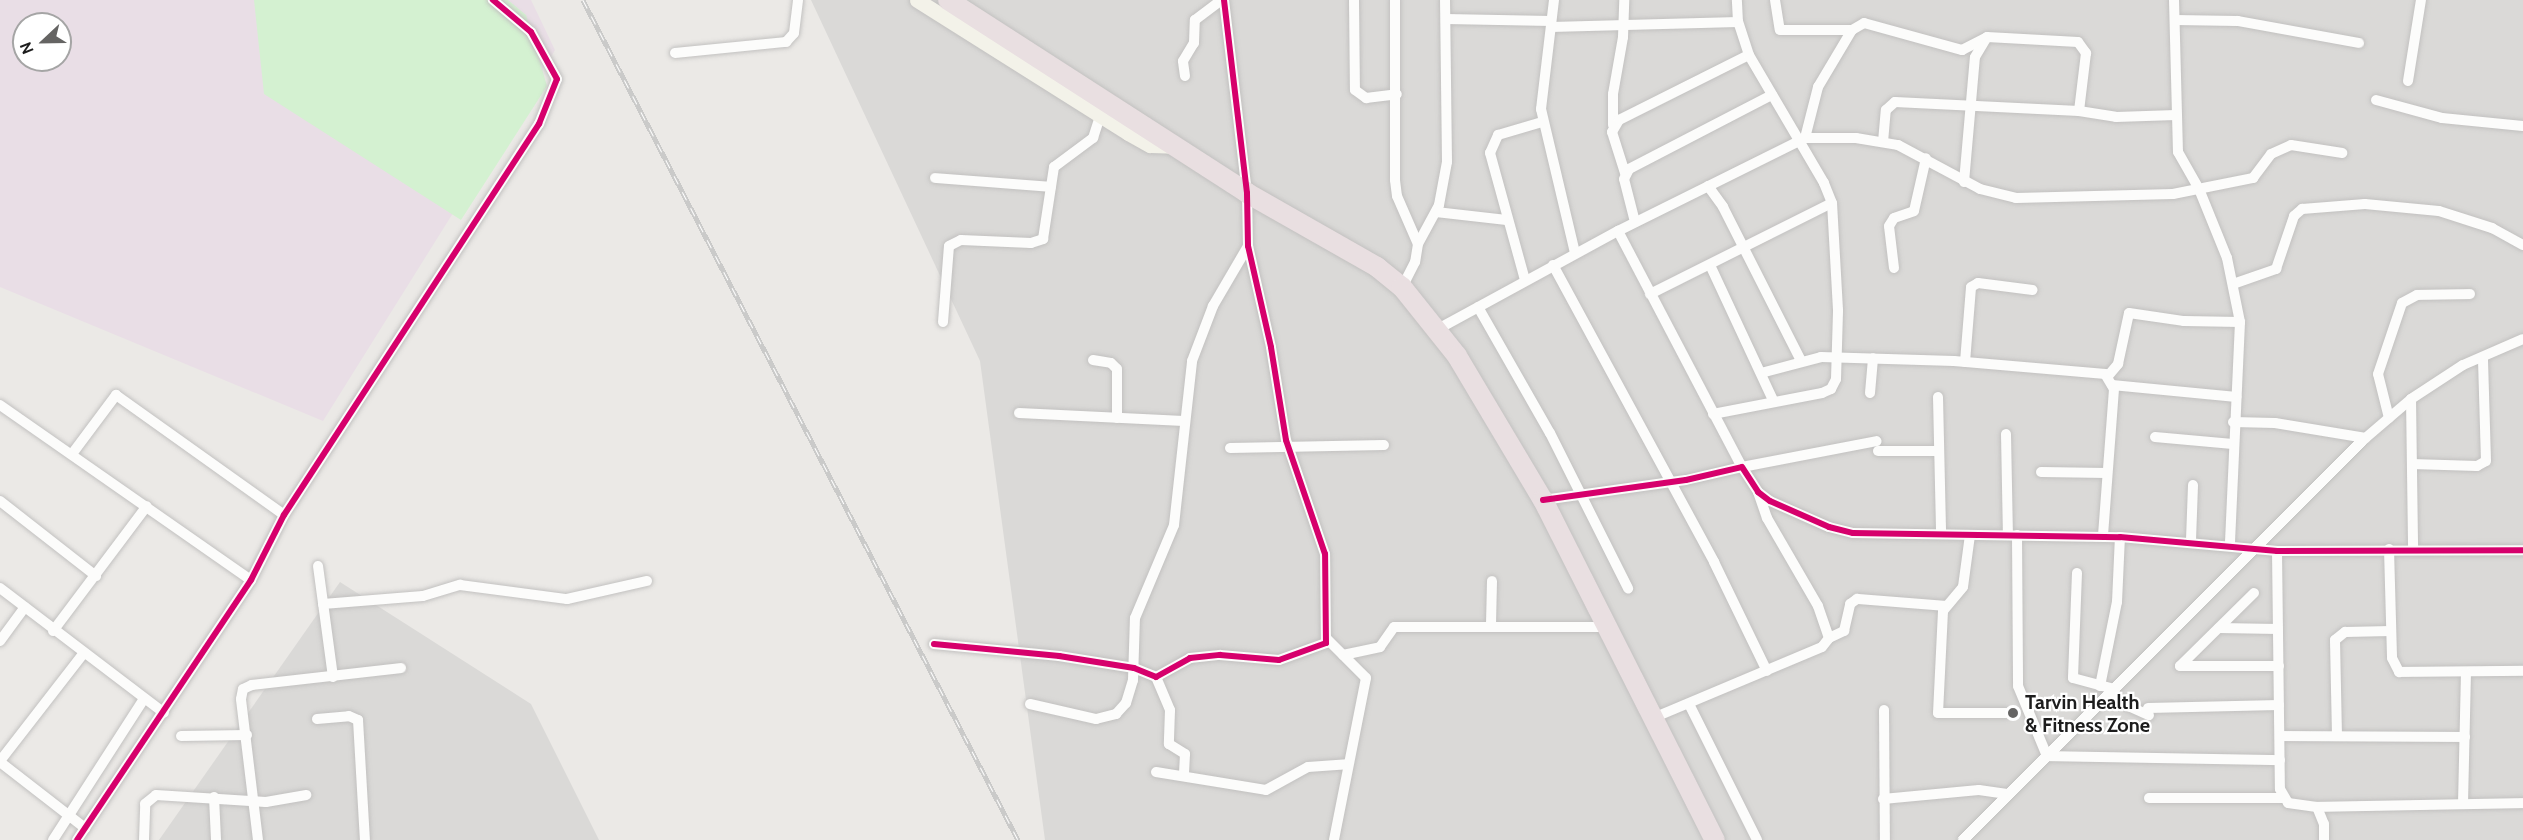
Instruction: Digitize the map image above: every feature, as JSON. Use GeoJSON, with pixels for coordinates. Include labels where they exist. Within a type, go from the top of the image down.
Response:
{"type":"FeatureCollection","features":[{"type":"Feature","properties":{"kind":"highway"},"geometry":{"type":"LineString","coordinates":[[948,0],[1247,193],[1353,252],[1402,287],[1438,329],[1543,500],[1715,840]]}},
{"type":"Feature","properties":{"kind":"street"},"geometry":{"type":"LineString","coordinates":[[77,840],[251,580],[284,514],[539,124],[557,80],[531,32],[493,0]]}},
{"type":"Feature","properties":{"kind":"street"},"geometry":{"type":"LineString","coordinates":[[675,53],[786,42],[794,33],[798,0]]}},
{"type":"Feature","properties":{"kind":"street"},"geometry":{"type":"LineString","coordinates":[[917,0],[1150,145],[1174,146]]}},
{"type":"Feature","properties":{"kind":"street"},"geometry":{"type":"LineString","coordinates":[[1156,677],[1190,658],[1220,655],[1279,660],[1323,646],[1327,639],[1325,554],[1290,448],[1248,246],[1247,193],[1223,0],[1195,20],[1194,43],[1183,61],[1185,76]]}},
{"type":"Feature","properties":{"kind":"street"},"geometry":{"type":"LineString","coordinates":[[1354,0],[1355,90],[1366,98],[1397,94]]}},
{"type":"Feature","properties":{"kind":"street"},"geometry":{"type":"LineString","coordinates":[[1395,0],[1396,189],[1418,244]]}},
{"type":"Feature","properties":{"kind":"street"},"geometry":{"type":"LineString","coordinates":[[1402,287],[1415,262],[1418,244],[1436,212],[1442,195],[1448,139],[1445,0]]}},
{"type":"Feature","properties":{"kind":"street"},"geometry":{"type":"LineString","coordinates":[[1554,0],[1541,96],[1542,122],[1575,253]]}},
{"type":"Feature","properties":{"kind":"street"},"geometry":{"type":"LineString","coordinates":[[1624,0],[1623,25],[1613,94],[1613,125],[1635,222]]}},
{"type":"Feature","properties":{"kind":"street"},"geometry":{"type":"LineString","coordinates":[[1713,414],[1831,389],[1836,378],[1832,204],[1824,183],[1801,139],[1749,55],[1738,22],[1737,0]]}},
{"type":"Feature","properties":{"kind":"street"},"geometry":{"type":"LineString","coordinates":[[1775,0],[1780,30],[1852,30],[1869,22],[1962,50],[1976,57]]}},
{"type":"Feature","properties":{"kind":"street"},"geometry":{"type":"LineString","coordinates":[[2174,0],[2178,152],[2199,189],[2233,284],[2240,322],[2233,422],[2230,546]]}},
{"type":"Feature","properties":{"kind":"street"},"geometry":{"type":"LineString","coordinates":[[2408,81],[2421,0]]}},
{"type":"Feature","properties":{"kind":"street"},"geometry":{"type":"LineString","coordinates":[[1446,19],[1623,25],[1738,22]]}},
{"type":"Feature","properties":{"kind":"street"},"geometry":{"type":"LineString","coordinates":[[2175,20],[2238,21],[2359,43]]}},
{"type":"Feature","properties":{"kind":"street"},"geometry":{"type":"LineString","coordinates":[[1801,139],[1818,87],[1852,30]]}},
{"type":"Feature","properties":{"kind":"street"},"geometry":{"type":"LineString","coordinates":[[1962,50],[1987,37],[2082,44],[2086,53],[2079,111]]}},
{"type":"Feature","properties":{"kind":"street"},"geometry":{"type":"LineString","coordinates":[[1964,182],[1968,106],[1976,57],[1987,37]]}},
{"type":"Feature","properties":{"kind":"street"},"geometry":{"type":"LineString","coordinates":[[1613,125],[1749,55]]}},
{"type":"Feature","properties":{"kind":"street"},"geometry":{"type":"LineString","coordinates":[[1625,173],[1772,95]]}},
{"type":"Feature","properties":{"kind":"street"},"geometry":{"type":"LineString","coordinates":[[2376,100],[2442,118],[2523,126]]}},
{"type":"Feature","properties":{"kind":"street"},"geometry":{"type":"LineString","coordinates":[[1884,142],[1889,104],[2079,111],[2116,117],[2176,115]]}},
{"type":"Feature","properties":{"kind":"street"},"geometry":{"type":"LineString","coordinates":[[943,322],[949,246],[961,240],[1031,243],[1043,239],[1055,164],[1093,138],[1100,116]]}},
{"type":"Feature","properties":{"kind":"street"},"geometry":{"type":"LineString","coordinates":[[1525,280],[1491,164],[1491,145],[1498,135],[1542,122]]}},
{"type":"Feature","properties":{"kind":"street"},"geometry":{"type":"LineString","coordinates":[[1438,329],[1575,253],[1801,139],[1884,142],[1926,158],[1964,182],[2016,198],[2157,195],[2253,178],[2271,154],[2291,145],[2342,153]]}},
{"type":"Feature","properties":{"kind":"street"},"geometry":{"type":"LineString","coordinates":[[1894,268],[1891,222],[1914,211],[1926,158]]}},
{"type":"Feature","properties":{"kind":"street"},"geometry":{"type":"LineString","coordinates":[[935,178],[1051,187]]}},
{"type":"Feature","properties":{"kind":"street"},"geometry":{"type":"LineString","coordinates":[[1708,186],[1744,248],[1801,362]]}},
{"type":"Feature","properties":{"kind":"street"},"geometry":{"type":"LineString","coordinates":[[1650,294],[1832,204]]}},
{"type":"Feature","properties":{"kind":"street"},"geometry":{"type":"LineString","coordinates":[[2233,284],[2276,269],[2294,216],[2302,209],[2365,204],[2439,211],[2492,228],[2523,245]]}},
{"type":"Feature","properties":{"kind":"street"},"geometry":{"type":"LineString","coordinates":[[1436,212],[1507,220]]}},
{"type":"Feature","properties":{"kind":"street"},"geometry":{"type":"LineString","coordinates":[[1618,231],[1713,414],[1758,492],[1767,518],[1818,606],[1829,638]]}},
{"type":"Feature","properties":{"kind":"street"},"geometry":{"type":"LineString","coordinates":[[1030,704],[1085,719],[1106,718],[1126,703],[1134,668],[1135,618],[1174,525],[1187,385],[1199,338],[1248,246]]}},
{"type":"Feature","properties":{"kind":"street"},"geometry":{"type":"LineString","coordinates":[[1553,265],[1671,482],[1767,671]]}},
{"type":"Feature","properties":{"kind":"street"},"geometry":{"type":"LineString","coordinates":[[1710,265],[1774,402]]}},
{"type":"Feature","properties":{"kind":"street"},"geometry":{"type":"LineString","coordinates":[[1965,362],[1971,287],[1978,283],[2033,290]]}},
{"type":"Feature","properties":{"kind":"street"},"geometry":{"type":"LineString","coordinates":[[2390,418],[2378,374],[2402,303],[2417,295],[2470,294]]}},
{"type":"Feature","properties":{"kind":"street"},"geometry":{"type":"LineString","coordinates":[[1478,306],[1583,495],[1628,588]]}},
{"type":"Feature","properties":{"kind":"street"},"geometry":{"type":"LineString","coordinates":[[2103,536],[2110,380],[2118,364],[2129,313],[2184,321],[2240,322]]}},
{"type":"Feature","properties":{"kind":"street"},"geometry":{"type":"LineString","coordinates":[[1963,840],[2366,438],[2411,399],[2483,357],[2523,339]]}},
{"type":"Feature","properties":{"kind":"street"},"geometry":{"type":"LineString","coordinates":[[1761,373],[1801,362],[1837,357],[1965,362],[2097,371],[2110,380],[2236,397]]}},
{"type":"Feature","properties":{"kind":"street"},"geometry":{"type":"LineString","coordinates":[[2412,465],[2477,466],[2486,461],[2483,357]]}},
{"type":"Feature","properties":{"kind":"street"},"geometry":{"type":"LineString","coordinates":[[1870,393],[1872,358]]}},
{"type":"Feature","properties":{"kind":"street"},"geometry":{"type":"LineString","coordinates":[[1093,360],[1111,363],[1117,369],[1117,418]]}},
{"type":"Feature","properties":{"kind":"street"},"geometry":{"type":"LineString","coordinates":[[72,454],[116,395],[284,514]]}},
{"type":"Feature","properties":{"kind":"street"},"geometry":{"type":"LineString","coordinates":[[1938,397],[1941,532]]}},
{"type":"Feature","properties":{"kind":"street"},"geometry":{"type":"LineString","coordinates":[[2411,399],[2413,549]]}},
{"type":"Feature","properties":{"kind":"street"},"geometry":{"type":"LineString","coordinates":[[0,405],[251,580]]}},
{"type":"Feature","properties":{"kind":"street"},"geometry":{"type":"LineString","coordinates":[[1019,413],[1184,422]]}},
{"type":"Feature","properties":{"kind":"street"},"geometry":{"type":"LineString","coordinates":[[2233,422],[2275,423],[2366,438]]}},
{"type":"Feature","properties":{"kind":"street"},"geometry":{"type":"LineString","coordinates":[[2006,434],[2018,686],[2047,756]]}},
{"type":"Feature","properties":{"kind":"street"},"geometry":{"type":"LineString","coordinates":[[2155,437],[2233,444]]}},
{"type":"Feature","properties":{"kind":"street"},"geometry":{"type":"LineString","coordinates":[[1230,448],[1384,445]]}},
{"type":"Feature","properties":{"kind":"street"},"geometry":{"type":"LineString","coordinates":[[1543,500],[1671,482],[1742,467],[1878,446],[1939,451]]}},
{"type":"Feature","properties":{"kind":"street"},"geometry":{"type":"LineString","coordinates":[[2041,472],[2107,473]]}},
{"type":"Feature","properties":{"kind":"street"},"geometry":{"type":"LineString","coordinates":[[2191,540],[2193,485]]}},
{"type":"Feature","properties":{"kind":"street"},"geometry":{"type":"LineString","coordinates":[[1758,492],[1841,531],[2191,540],[2277,551],[2523,550]]}},
{"type":"Feature","properties":{"kind":"street"},"geometry":{"type":"LineString","coordinates":[[0,501],[96,576]]}},
{"type":"Feature","properties":{"kind":"street"},"geometry":{"type":"LineString","coordinates":[[53,631],[147,506]]}},
{"type":"Feature","properties":{"kind":"street"},"geometry":{"type":"LineString","coordinates":[[1970,534],[1963,587],[1946,606],[1938,713],[2006,713]]}},
{"type":"Feature","properties":{"kind":"street"},"geometry":{"type":"LineString","coordinates":[[2100,686],[2117,602],[2120,537]]}},
{"type":"Feature","properties":{"kind":"street"},"geometry":{"type":"LineString","coordinates":[[2389,549],[2392,658],[2399,672],[2523,671]]}},
{"type":"Feature","properties":{"kind":"street"},"geometry":{"type":"LineString","coordinates":[[2277,551],[2280,760],[2283,798],[2288,803],[2317,807],[2523,803]]}},
{"type":"Feature","properties":{"kind":"street"},"geometry":{"type":"LineString","coordinates":[[318,566],[333,677]]}},
{"type":"Feature","properties":{"kind":"street"},"geometry":{"type":"LineString","coordinates":[[2077,573],[2071,673],[2079,681],[2114,689]]}},
{"type":"Feature","properties":{"kind":"street"},"geometry":{"type":"LineString","coordinates":[[323,604],[423,596],[467,585],[567,599],[647,581]]}},
{"type":"Feature","properties":{"kind":"street"},"geometry":{"type":"LineString","coordinates":[[1491,625],[1492,581]]}},
{"type":"Feature","properties":{"kind":"street"},"geometry":{"type":"LineString","coordinates":[[0,588],[83,654],[164,713]]}},
{"type":"Feature","properties":{"kind":"street"},"geometry":{"type":"LineString","coordinates":[[2254,593],[2181,666],[2278,666]]}},
{"type":"Feature","properties":{"kind":"street"},"geometry":{"type":"LineString","coordinates":[[1653,718],[1822,647],[1829,638],[1844,631],[1850,604],[1857,599],[1946,606]]}},
{"type":"Feature","properties":{"kind":"street"},"geometry":{"type":"LineString","coordinates":[[0,641],[25,607]]}},
{"type":"Feature","properties":{"kind":"street"},"geometry":{"type":"LineString","coordinates":[[1343,655],[1380,647],[1394,627],[1491,625],[1607,627]]}},
{"type":"Feature","properties":{"kind":"street"},"geometry":{"type":"LineString","coordinates":[[2219,628],[2278,629]]}},
{"type":"Feature","properties":{"kind":"street"},"geometry":{"type":"LineString","coordinates":[[2337,736],[2335,640],[2345,632],[2391,631]]}},
{"type":"Feature","properties":{"kind":"street"},"geometry":{"type":"LineString","coordinates":[[1327,639],[1366,678],[1347,764],[1346,790],[1334,840]]}},
{"type":"Feature","properties":{"kind":"street"},"geometry":{"type":"LineString","coordinates":[[934,644],[1059,656],[1134,668],[1156,677],[1170,710],[1169,744],[1184,752],[1184,776]]}},
{"type":"Feature","properties":{"kind":"street"},"geometry":{"type":"LineString","coordinates":[[83,654],[0,761],[85,828]]}},
{"type":"Feature","properties":{"kind":"street"},"geometry":{"type":"LineString","coordinates":[[258,840],[255,800],[241,699],[246,687],[401,668]]}},
{"type":"Feature","properties":{"kind":"street"},"geometry":{"type":"LineString","coordinates":[[2463,804],[2466,672]]}},
{"type":"Feature","properties":{"kind":"street"},"geometry":{"type":"LineString","coordinates":[[2114,689],[2117,700],[2148,712],[2279,705]]}},
{"type":"Feature","properties":{"kind":"street"},"geometry":{"type":"LineString","coordinates":[[53,840],[144,699]]}},
{"type":"Feature","properties":{"kind":"street"},"geometry":{"type":"LineString","coordinates":[[1689,704],[1757,840]]}},
{"type":"Feature","properties":{"kind":"street"},"geometry":{"type":"LineString","coordinates":[[1884,710],[1885,840]]}},
{"type":"Feature","properties":{"kind":"street"},"geometry":{"type":"LineString","coordinates":[[317,719],[350,716],[358,720],[365,840]]}},
{"type":"Feature","properties":{"kind":"street"},"geometry":{"type":"LineString","coordinates":[[181,736],[247,735]]}},
{"type":"Feature","properties":{"kind":"street"},"geometry":{"type":"LineString","coordinates":[[2280,736],[2464,736]]}},
{"type":"Feature","properties":{"kind":"street"},"geometry":{"type":"LineString","coordinates":[[2047,756],[2280,760]]}},
{"type":"Feature","properties":{"kind":"street"},"geometry":{"type":"LineString","coordinates":[[1156,772],[1266,790],[1308,768],[1347,764]]}},
{"type":"Feature","properties":{"kind":"street"},"geometry":{"type":"LineString","coordinates":[[1883,799],[1979,790],[2009,794]]}},
{"type":"Feature","properties":{"kind":"street"},"geometry":{"type":"LineString","coordinates":[[144,840],[145,804],[149,798],[162,795],[255,800],[306,795]]}},
{"type":"Feature","properties":{"kind":"street"},"geometry":{"type":"LineString","coordinates":[[214,797],[216,840]]}},
{"type":"Feature","properties":{"kind":"street"},"geometry":{"type":"LineString","coordinates":[[2149,798],[2283,798]]}},
{"type":"Feature","properties":{"kind":"street"},"geometry":{"type":"LineString","coordinates":[[2317,807],[2324,824],[2324,840]]}},
{"type":"Feature","properties":{"kind":"shaded area"},"geometry":{"type":"Polygon","coordinates":[[[0,0],[531,0],[555,50],[323,421],[0,287],[0,0]]]}},
{"type":"Feature","properties":{"kind":"shaded area"},"geometry":{"type":"Polygon","coordinates":[[[811,0],[2523,0],[2523,840],[1045,840],[980,361],[811,0]]]}},
{"type":"Feature","properties":{"kind":"shaded area"},"geometry":{"type":"Polygon","coordinates":[[[340,582],[531,704],[599,840],[159,840],[340,582]]]}},
{"type":"Feature","properties":{"kind":"green space"},"geometry":{"type":"Polygon","coordinates":[[[254,0],[508,0],[526,15],[547,86],[461,220],[264,94],[254,0]]]}},
{"type":"Feature","properties":{"kind":"railway"},"geometry":{"type":"LineString","coordinates":[[583,0],[1018,840]]}},
{"type":"Feature","properties":{"kind":"cycle path"},"geometry":{"type":"LineString","coordinates":[[77,840],[251,580],[284,515],[539,124],[557,79],[531,32],[493,0]]}},
{"type":"Feature","properties":{"kind":"cycle path"},"geometry":{"type":"LineString","coordinates":[[934,644],[1059,656],[1134,668],[1156,677],[1190,658],[1220,655],[1279,660],[1326,643],[1325,554],[1286,440],[1271,347],[1248,246],[1247,193],[1224,0]]}},
{"type":"Feature","properties":{"kind":"cycle path"},"geometry":{"type":"LineString","coordinates":[[1543,500],[1686,480],[1742,467],[1758,492],[1770,501],[1829,527],[1853,533],[2120,537],[2277,551],[2523,550]]}},
{"type":"Feature","properties":{"kind":"place","name":"Tarvin Health & Fitness Zone"},"geometry":{"type":"Point","coordinates":[2013,713]}}]}
